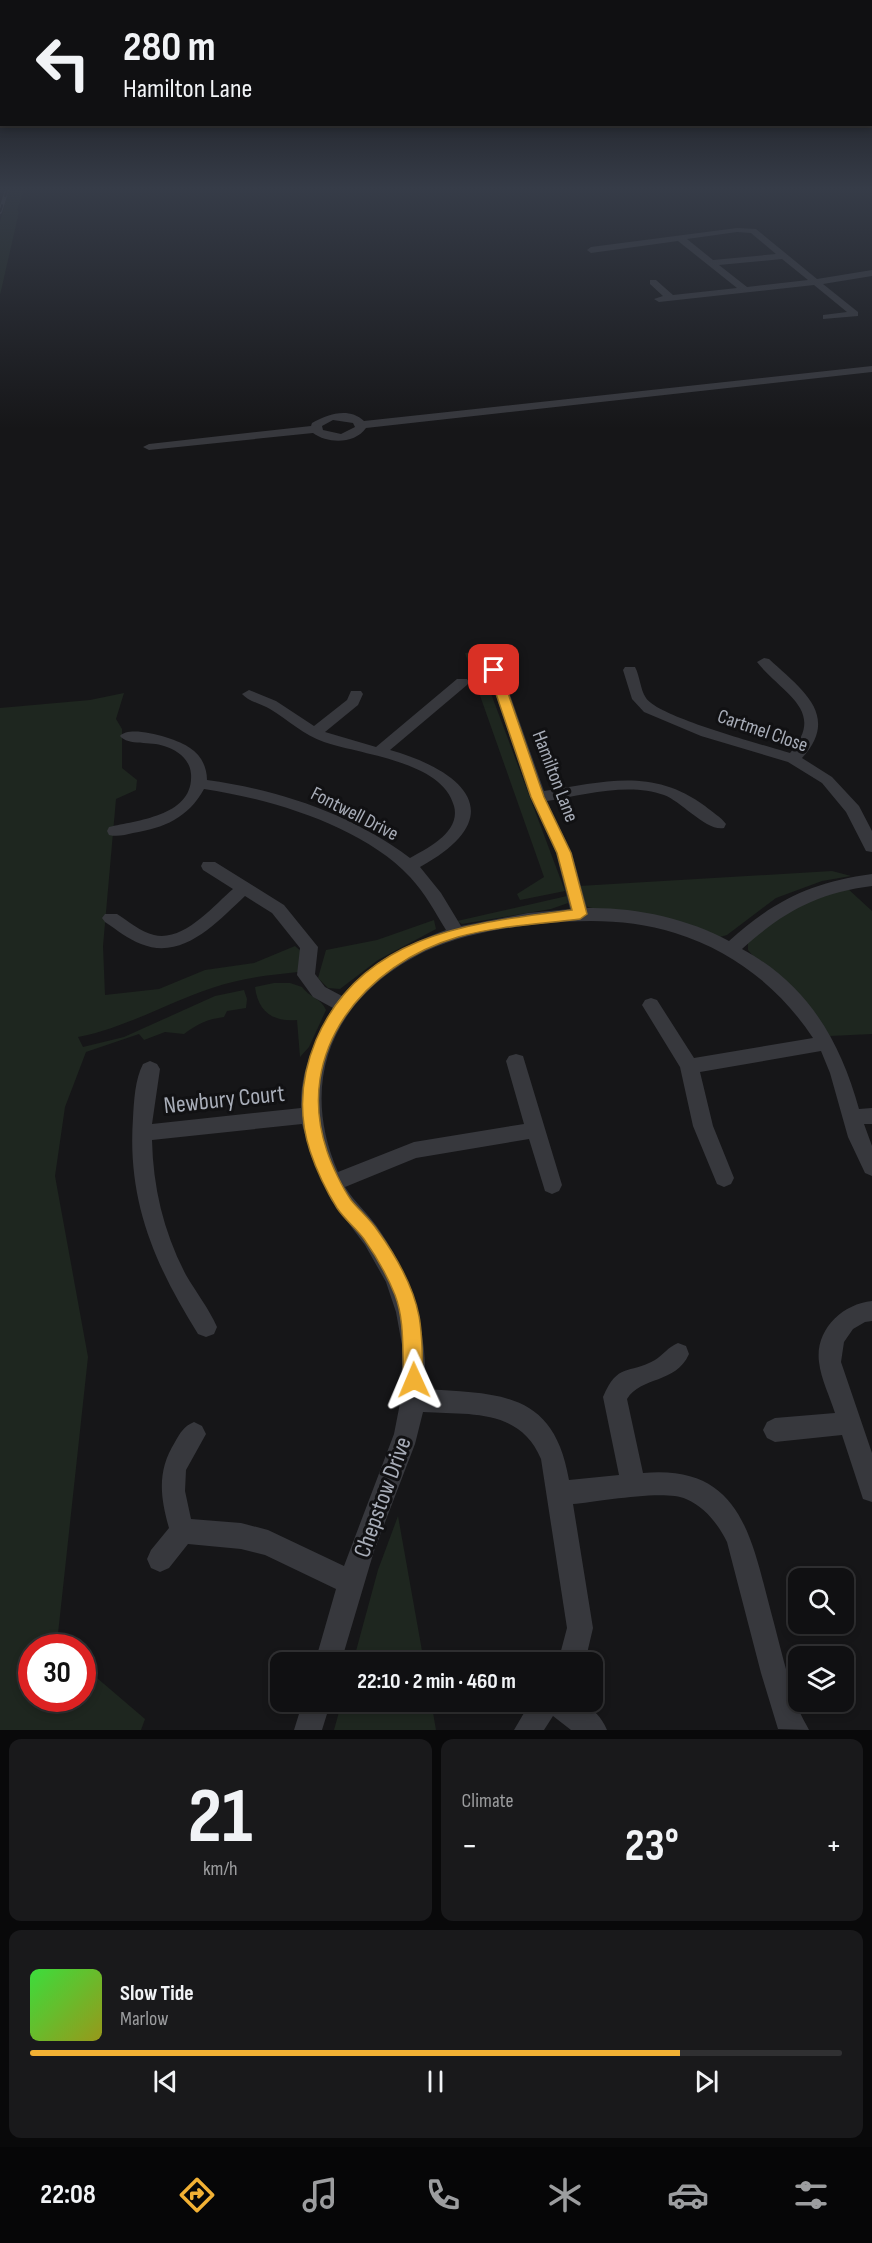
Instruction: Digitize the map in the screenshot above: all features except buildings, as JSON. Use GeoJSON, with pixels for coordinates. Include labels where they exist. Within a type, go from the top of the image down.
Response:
{"type":"FeatureCollection","features":[{"type":"Feature","properties":{"kind":"street"},"geometry":{"type":"LineString","coordinates":[[717,268],[745,290]]}},
{"type":"Feature","properties":{"kind":"street"},"geometry":{"type":"LineString","coordinates":[[798,268],[855,314],[826,317]]}},
{"type":"Feature","properties":{"kind":"street"},"geometry":{"type":"LineString","coordinates":[[659,299],[709,298],[745,290],[872,273]]}},
{"type":"Feature","properties":{"kind":"street"},"geometry":{"type":"LineString","coordinates":[[653,282],[671,298]]}},
{"type":"Feature","properties":{"kind":"street"},"geometry":{"type":"LineString","coordinates":[[316,429],[316,425],[324,419],[339,417],[353,419],[361,425],[872,369]]}},
{"type":"Feature","properties":{"kind":"street"},"geometry":{"type":"LineString","coordinates":[[386,422],[392,435]]}},
{"type":"Feature","properties":{"kind":"street"},"geometry":{"type":"LineString","coordinates":[[149,447],[316,429],[322,434],[342,437],[355,434],[361,425]]}},
{"type":"Feature","properties":{"kind":"street","name":"Hamilton Lane"},"geometry":{"type":"LineString","coordinates":[[489,655],[538,797],[564,853],[580,914]]}},
{"type":"Feature","properties":{"kind":"street"},"geometry":{"type":"LineString","coordinates":[[764,662],[803,701],[813,718],[811,736],[793,759]]}},
{"type":"Feature","properties":{"kind":"street","name":"Cartmel Close"},"geometry":{"type":"LineString","coordinates":[[630,670],[639,699],[648,708],[706,733],[793,759],[827,780],[853,810],[872,847]]}},
{"type":"Feature","properties":{"kind":"street"},"geometry":{"type":"LineString","coordinates":[[379,752],[462,682]]}},
{"type":"Feature","properties":{"kind":"street"},"geometry":{"type":"LineString","coordinates":[[450,693],[466,700]]}},
{"type":"Feature","properties":{"kind":"street"},"geometry":{"type":"LineString","coordinates":[[249,694],[271,712],[315,733],[411,761],[433,771],[451,783],[462,798],[463,813],[458,828],[448,842],[408,866]]}},
{"type":"Feature","properties":{"kind":"street"},"geometry":{"type":"LineString","coordinates":[[315,733],[353,702],[356,694]]}},
{"type":"Feature","properties":{"kind":"street"},"geometry":{"type":"LineString","coordinates":[[115,831],[150,831],[190,800],[200,784],[198,768],[182,740],[127,736]]}},
{"type":"Feature","properties":{"kind":"street","name":"Fontwell Drive"},"geometry":{"type":"LineString","coordinates":[[200,784],[245,791],[289,804],[326,818],[371,840],[408,866],[434,894],[456,933]]}},
{"type":"Feature","properties":{"kind":"street"},"geometry":{"type":"LineString","coordinates":[[538,797],[632,786],[654,786],[673,792],[718,824]]}},
{"type":"Feature","properties":{"kind":"street"},"geometry":{"type":"LineString","coordinates":[[209,866],[278,909],[309,947],[306,975],[319,992],[343,1005]]}},
{"type":"Feature","properties":{"kind":"street"},"geometry":{"type":"LineString","coordinates":[[731,949],[779,908],[803,896],[830,887],[872,880]]}},
{"type":"Feature","properties":{"kind":"street"},"geometry":{"type":"LineString","coordinates":[[111,918],[151,941],[169,942],[187,936],[245,887]]}},
{"type":"Feature","properties":{"kind":"street","name":"Chepstow Drive"},"geometry":{"type":"LineString","coordinates":[[331,1652],[375,1513],[404,1443],[413,1400],[414,1360],[410,1318],[404,1296],[391,1267],[370,1234],[344,1203],[333,1183],[318,1151],[311,1115],[311,1084],[317,1057],[328,1030],[343,1005],[368,979],[392,960],[424,944],[485,926],[580,914],[615,914],[658,922],[698,934],[731,949],[762,969],[789,992],[811,1018],[839,1071],[851,1117],[864,1154],[872,1167]]}},
{"type":"Feature","properties":{"kind":"street"},"geometry":{"type":"LineString","coordinates":[[651,1005],[690,1066],[703,1126],[724,1178]]}},
{"type":"Feature","properties":{"kind":"street"},"geometry":{"type":"LineString","coordinates":[[690,1066],[826,1043]]}},
{"type":"Feature","properties":{"kind":"street"},"geometry":{"type":"LineString","coordinates":[[516,1061],[552,1185]]}},
{"type":"Feature","properties":{"kind":"street","name":"Newbury Court"},"geometry":{"type":"LineString","coordinates":[[150,1069],[144,1101],[142,1133],[144,1183],[163,1254],[181,1289],[206,1327]]}},
{"type":"Feature","properties":{"kind":"street","name":"Newbury Court"},"geometry":{"type":"LineString","coordinates":[[142,1133],[311,1115]]}},
{"type":"Feature","properties":{"kind":"street"},"geometry":{"type":"LineString","coordinates":[[851,1117],[872,1116]]}},
{"type":"Feature","properties":{"kind":"street"},"geometry":{"type":"LineString","coordinates":[[333,1183],[414,1150],[536,1130]]}},
{"type":"Feature","properties":{"kind":"street"},"geometry":{"type":"LineString","coordinates":[[872,1311],[861,1312],[845,1322],[833,1338],[830,1362],[872,1490]]}},
{"type":"Feature","properties":{"kind":"street"},"geometry":{"type":"LineString","coordinates":[[633,1485],[615,1397],[625,1381],[662,1368],[678,1354]]}},
{"type":"Feature","properties":{"kind":"street"},"geometry":{"type":"LineString","coordinates":[[413,1400],[496,1406],[519,1414],[541,1433],[553,1458],[580,1628],[575,1652]]}},
{"type":"Feature","properties":{"kind":"street"},"geometry":{"type":"LineString","coordinates":[[776,1430],[849,1423]]}},
{"type":"Feature","properties":{"kind":"street"},"geometry":{"type":"LineString","coordinates":[[182,1531],[172,1495],[172,1475],[179,1453],[194,1434]]}},
{"type":"Feature","properties":{"kind":"street"},"geometry":{"type":"LineString","coordinates":[[558,1493],[633,1485],[687,1486],[706,1497],[726,1515],[739,1538],[774,1673],[788,1719],[795,1730]]}},
{"type":"Feature","properties":{"kind":"street"},"geometry":{"type":"LineString","coordinates":[[182,1531],[241,1536],[268,1543],[351,1583]]}},
{"type":"Feature","properties":{"kind":"street"},"geometry":{"type":"LineString","coordinates":[[160,1559],[182,1531]]}},
{"type":"Feature","properties":{"kind":"street"},"geometry":{"type":"LineString","coordinates":[[308,1730],[314,1712]]}},
{"type":"Feature","properties":{"kind":"street"},"geometry":{"type":"LineString","coordinates":[[528,1730],[540,1712]]}},
{"type":"Feature","properties":{"kind":"street"},"geometry":{"type":"LineString","coordinates":[[570,1712],[593,1730]]}},
{"type":"Feature","properties":{"kind":"shaded area"},"geometry":{"type":"Polygon","coordinates":[[[0,268],[6,268],[0,295],[0,268]]]}},
{"type":"Feature","properties":{"kind":"shaded area"},"geometry":{"type":"Polygon","coordinates":[[[481,651],[478,659],[565,891],[520,900],[517,894],[544,877],[465,653],[481,651]]]}},
{"type":"Feature","properties":{"kind":"shaded area"},"geometry":{"type":"Polygon","coordinates":[[[124,693],[116,719],[122,729],[122,768],[137,780],[136,790],[116,799],[103,946],[105,995],[159,989],[205,970],[254,963],[295,946],[303,953],[298,972],[233,982],[195,994],[112,1028],[78,1037],[83,1047],[124,1037],[215,996],[244,990],[247,999],[246,1008],[227,1011],[224,1017],[203,1022],[184,1034],[165,1032],[144,1040],[139,1034],[86,1052],[65,1107],[55,1176],[88,1357],[58,1634],[18,1634],[18,1712],[96,1712],[96,1677],[145,1719],[141,1730],[0,1730],[0,708],[90,700],[124,693]]]}},
{"type":"Feature","properties":{"kind":"shaded area"},"geometry":{"type":"Polygon","coordinates":[[[832,871],[851,876],[822,881],[776,898],[727,935],[720,937],[588,907],[583,903],[579,886],[832,871]]]}},
{"type":"Feature","properties":{"kind":"shaded area"},"geometry":{"type":"Polygon","coordinates":[[[847,888],[872,911],[872,1034],[830,1036],[815,1014],[754,957],[748,950],[748,941],[793,907],[847,888]]]}},
{"type":"Feature","properties":{"kind":"shaded area"},"geometry":{"type":"Polygon","coordinates":[[[567,896],[568,903],[551,909],[462,924],[457,921],[567,896]]]}},
{"type":"Feature","properties":{"kind":"shaded area"},"geometry":{"type":"Polygon","coordinates":[[[434,920],[436,929],[378,960],[340,989],[328,988],[318,978],[326,950],[377,940],[434,920]]]}},
{"type":"Feature","properties":{"kind":"shaded area"},"geometry":{"type":"Polygon","coordinates":[[[274,983],[290,983],[302,987],[326,1010],[309,1047],[300,1057],[297,1020],[274,1017],[268,1014],[259,1003],[255,987],[274,983]]]}},
{"type":"Feature","properties":{"kind":"shaded area"},"geometry":{"type":"Polygon","coordinates":[[[398,1516],[422,1652],[356,1652],[378,1570],[398,1516]]]}},
{"type":"Feature","properties":{"kind":"shaded area"},"geometry":{"type":"Polygon","coordinates":[[[339,1712],[433,1712],[436,1730],[334,1730],[339,1712]]]}},
{"type":"Feature","properties":{"kind":"route"},"geometry":{"type":"LineString","coordinates":[[414,1380],[410,1318],[404,1296],[391,1267],[370,1234],[344,1203],[318,1151],[311,1115],[311,1084],[317,1057],[328,1030],[343,1005],[368,979],[392,960],[424,944],[456,933],[485,926],[580,914],[564,853],[538,797],[494,670]]}}]}
